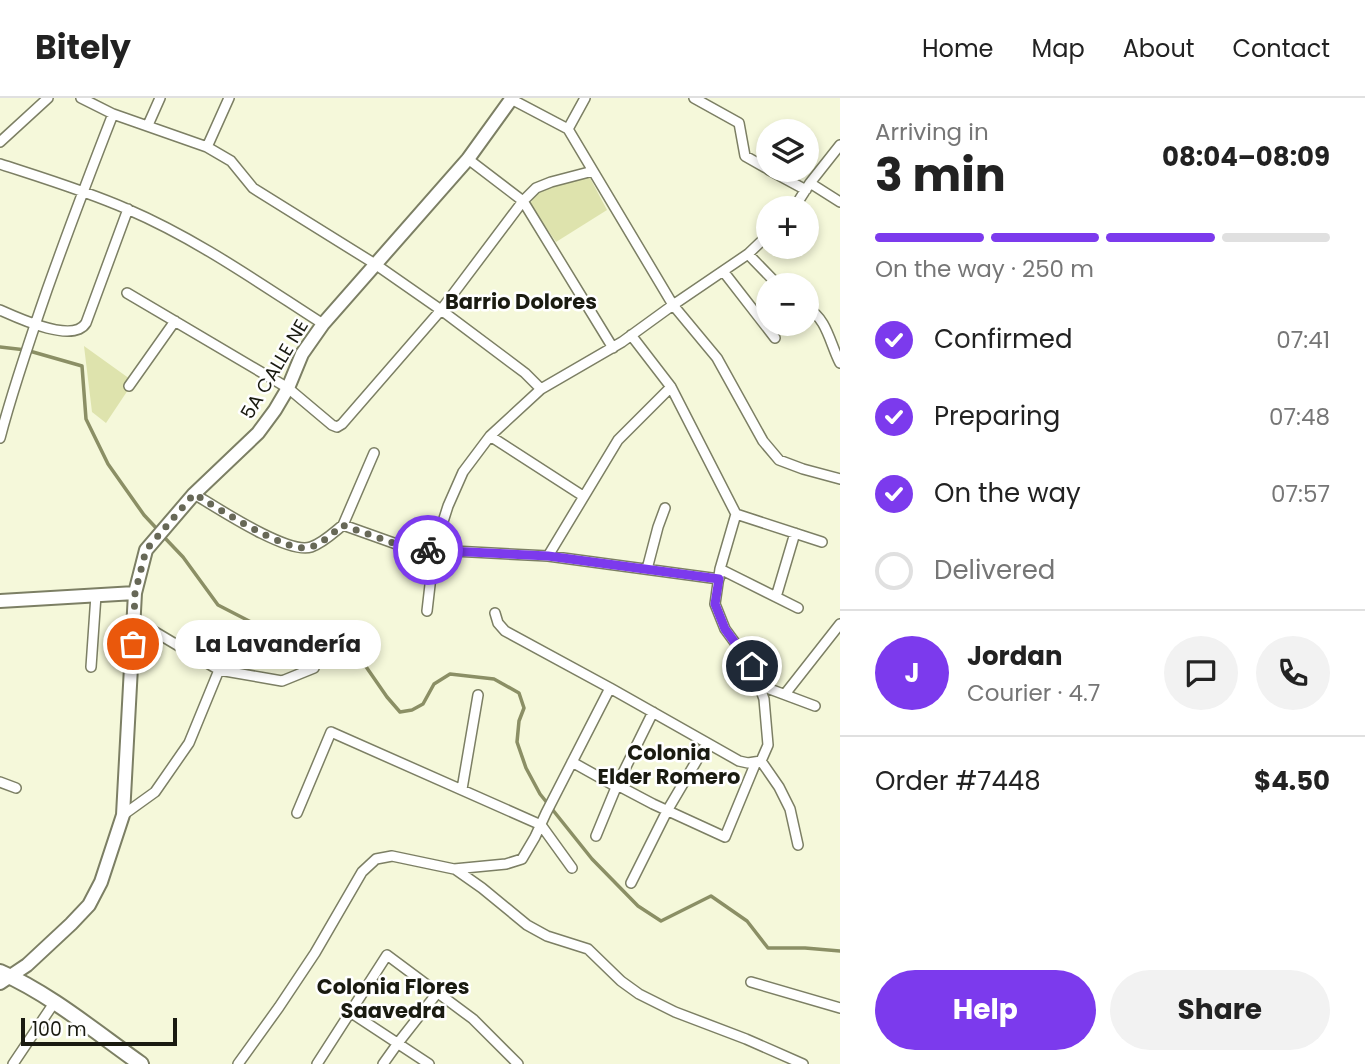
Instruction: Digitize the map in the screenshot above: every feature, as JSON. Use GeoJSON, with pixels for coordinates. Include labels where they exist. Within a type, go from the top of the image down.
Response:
{"type":"FeatureCollection","features":[{"type":"Feature","properties":{"kind":"main road"},"geometry":{"type":"LineString","coordinates":[[0,962],[4,977],[54,1003],[141,1064]]}},
{"type":"Feature","properties":{"kind":"street"},"geometry":{"type":"LineString","coordinates":[[0,142],[48,98]]}},
{"type":"Feature","properties":{"kind":"street"},"geometry":{"type":"LineString","coordinates":[[148,125],[160,98]]}},
{"type":"Feature","properties":{"kind":"street"},"geometry":{"type":"LineString","coordinates":[[207,147],[229,98]]}},
{"type":"Feature","properties":{"kind":"street"},"geometry":{"type":"LineString","coordinates":[[568,129],[585,98]]}},
{"type":"Feature","properties":{"kind":"street"},"geometry":{"type":"LineString","coordinates":[[694,98],[739,123],[745,156],[756,162]]}},
{"type":"Feature","properties":{"kind":"street"},"geometry":{"type":"LineString","coordinates":[[512,99],[568,129],[673,305],[717,358],[763,441],[779,460],[840,479]]}},
{"type":"Feature","properties":{"kind":"street","name":"5A CALLE NE"},"geometry":{"type":"LineString","coordinates":[[4,977],[27,965],[89,905],[101,881],[123,815],[135,593],[146,550],[194,494],[258,433],[275,410],[288,388],[302,354],[323,324],[468,159],[512,99]]}},
{"type":"Feature","properties":{"kind":"street"},"geometry":{"type":"LineString","coordinates":[[88,100],[113,114],[207,147],[231,161],[253,188],[442,310],[525,373],[541,389]]}},
{"type":"Feature","properties":{"kind":"street"},"geometry":{"type":"LineString","coordinates":[[0,438],[3,414],[113,114]]}},
{"type":"Feature","properties":{"kind":"street"},"geometry":{"type":"LineString","coordinates":[[802,196],[840,145]]}},
{"type":"Feature","properties":{"kind":"street"},"geometry":{"type":"LineString","coordinates":[[468,159],[523,201],[613,348]]}},
{"type":"Feature","properties":{"kind":"street"},"geometry":{"type":"LineString","coordinates":[[1,168],[83,191],[128,209],[209,251],[323,324]]}},
{"type":"Feature","properties":{"kind":"street"},"geometry":{"type":"LineString","coordinates":[[128,293],[288,388],[337,427],[442,310],[523,201],[536,188],[551,181],[593,171]]}},
{"type":"Feature","properties":{"kind":"street"},"geometry":{"type":"LineString","coordinates":[[797,182],[840,202]]}},
{"type":"Feature","properties":{"kind":"street"},"geometry":{"type":"LineString","coordinates":[[0,310],[62,331],[82,329],[128,209]]}},
{"type":"Feature","properties":{"kind":"street"},"geometry":{"type":"LineString","coordinates":[[427,611],[434,550],[448,506],[463,472],[489,436],[541,389],[613,348],[756,246]]}},
{"type":"Feature","properties":{"kind":"street"},"geometry":{"type":"LineString","coordinates":[[748,254],[766,273]]}},
{"type":"Feature","properties":{"kind":"street"},"geometry":{"type":"LineString","coordinates":[[723,271],[775,338]]}},
{"type":"Feature","properties":{"kind":"street"},"geometry":{"type":"LineString","coordinates":[[819,319],[826,328],[840,363]]}},
{"type":"Feature","properties":{"kind":"street"},"geometry":{"type":"LineString","coordinates":[[129,386],[175,321]]}},
{"type":"Feature","properties":{"kind":"street"},"geometry":{"type":"LineString","coordinates":[[572,762],[615,786],[725,837],[768,745],[764,699],[752,666],[725,629],[715,604],[736,514],[671,387],[631,335]]}},
{"type":"Feature","properties":{"kind":"street"},"geometry":{"type":"LineString","coordinates":[[548,556],[618,440],[671,387]]}},
{"type":"Feature","properties":{"kind":"street"},"geometry":{"type":"LineString","coordinates":[[489,436],[583,496]]}},
{"type":"Feature","properties":{"kind":"street"},"geometry":{"type":"LineString","coordinates":[[194,494],[281,543],[297,548],[310,548],[342,525],[374,453]]}},
{"type":"Feature","properties":{"kind":"street"},"geometry":{"type":"LineString","coordinates":[[647,569],[665,508]]}},
{"type":"Feature","properties":{"kind":"street"},"geometry":{"type":"LineString","coordinates":[[736,514],[822,542]]}},
{"type":"Feature","properties":{"kind":"street"},"geometry":{"type":"LineString","coordinates":[[342,525],[402,546],[548,556],[647,569],[720,574],[798,608]]}},
{"type":"Feature","properties":{"kind":"street"},"geometry":{"type":"LineString","coordinates":[[776,597],[795,533]]}},
{"type":"Feature","properties":{"kind":"street"},"geometry":{"type":"LineString","coordinates":[[0,601],[135,593]]}},
{"type":"Feature","properties":{"kind":"street"},"geometry":{"type":"LineString","coordinates":[[91,667],[96,595]]}},
{"type":"Feature","properties":{"kind":"street"},"geometry":{"type":"LineString","coordinates":[[495,612],[498,624],[505,631],[738,761],[759,761]]}},
{"type":"Feature","properties":{"kind":"street"},"geometry":{"type":"LineString","coordinates":[[135,620],[219,670],[282,681],[313,668]]}},
{"type":"Feature","properties":{"kind":"street"},"geometry":{"type":"LineString","coordinates":[[785,694],[840,624]]}},
{"type":"Feature","properties":{"kind":"street"},"geometry":{"type":"LineString","coordinates":[[123,815],[155,792],[189,743],[219,670]]}},
{"type":"Feature","properties":{"kind":"street"},"geometry":{"type":"LineString","coordinates":[[759,685],[816,706]]}},
{"type":"Feature","properties":{"kind":"street"},"geometry":{"type":"LineString","coordinates":[[238,1064],[315,953],[362,872],[376,859],[392,856],[454,869],[506,864],[522,859],[610,688]]}},
{"type":"Feature","properties":{"kind":"street"},"geometry":{"type":"LineString","coordinates":[[462,789],[478,695]]}},
{"type":"Feature","properties":{"kind":"street"},"geometry":{"type":"LineString","coordinates":[[596,836],[617,785],[653,712]]}},
{"type":"Feature","properties":{"kind":"street"},"geometry":{"type":"LineString","coordinates":[[298,813],[331,732],[541,825],[572,868]]}},
{"type":"Feature","properties":{"kind":"street"},"geometry":{"type":"LineString","coordinates":[[631,883],[667,811],[707,743]]}},
{"type":"Feature","properties":{"kind":"street"},"geometry":{"type":"LineString","coordinates":[[759,761],[779,787],[790,809],[798,845]]}},
{"type":"Feature","properties":{"kind":"street"},"geometry":{"type":"LineString","coordinates":[[0,782],[16,788]]}},
{"type":"Feature","properties":{"kind":"street"},"geometry":{"type":"LineString","coordinates":[[454,869],[527,925],[547,936],[588,949],[621,981],[639,994],[674,1012],[803,1064]]}},
{"type":"Feature","properties":{"kind":"street"},"geometry":{"type":"LineString","coordinates":[[317,1064],[387,955],[473,1019],[518,1064]]}},
{"type":"Feature","properties":{"kind":"street"},"geometry":{"type":"LineString","coordinates":[[751,982],[840,1007]]}},
{"type":"Feature","properties":{"kind":"street"},"geometry":{"type":"LineString","coordinates":[[383,1064],[438,992]]}},
{"type":"Feature","properties":{"kind":"street"},"geometry":{"type":"LineString","coordinates":[[13,1064],[54,1003]]}},
{"type":"Feature","properties":{"kind":"street"},"geometry":{"type":"LineString","coordinates":[[349,1012],[429,1064]]}},
{"type":"Feature","properties":{"kind":"green space"},"geometry":{"type":"Polygon","coordinates":[[[589,176],[607,210],[556,242],[530,204],[539,190],[589,176]]]}},
{"type":"Feature","properties":{"kind":"green space"},"geometry":{"type":"Polygon","coordinates":[[[84,346],[130,379],[123,387],[128,390],[106,423],[92,412],[84,346]]]}},
{"type":"Feature","properties":{"kind":"waterway"},"geometry":{"type":"LineString","coordinates":[[0,347],[26,350],[82,366],[86,419],[108,464],[144,515],[158,530]]}},
{"type":"Feature","properties":{"kind":"waterway"},"geometry":{"type":"LineString","coordinates":[[163,536],[183,557],[218,605],[251,622],[315,623],[337,632],[400,712],[423,704],[434,684],[450,674],[494,679],[519,693],[524,708],[519,721],[517,742],[526,768],[540,794],[592,859],[638,906],[661,921],[711,896],[747,921],[768,948],[840,951]]}},
{"type":"Feature","properties":{"kind":"way so far"},"geometry":{"type":"LineString","coordinates":[[133,644],[135,593],[146,550],[194,494],[281,543],[297,548],[310,548],[342,525],[402,546],[428,550]]}},
{"type":"Feature","properties":{"kind":"place","name":"La Lavandería"},"geometry":{"type":"Point","coordinates":[133,644]}},
{"type":"Feature","properties":{"kind":"district","name":"Barrio Dolores"},"geometry":{"type":"Point","coordinates":[521,302]}},
{"type":"Feature","properties":{"kind":"district","name":"Colonia Elder Romero"},"geometry":{"type":"Point","coordinates":[669,765]}},
{"type":"Feature","properties":{"kind":"district","name":"Colonia Flores Saavedra"},"geometry":{"type":"Point","coordinates":[393,999]}},
{"type":"Feature","properties":{"kind":"route"},"geometry":{"type":"LineString","coordinates":[[428,550],[548,556],[719,579],[715,604],[725,629],[752,666]]}}]}
